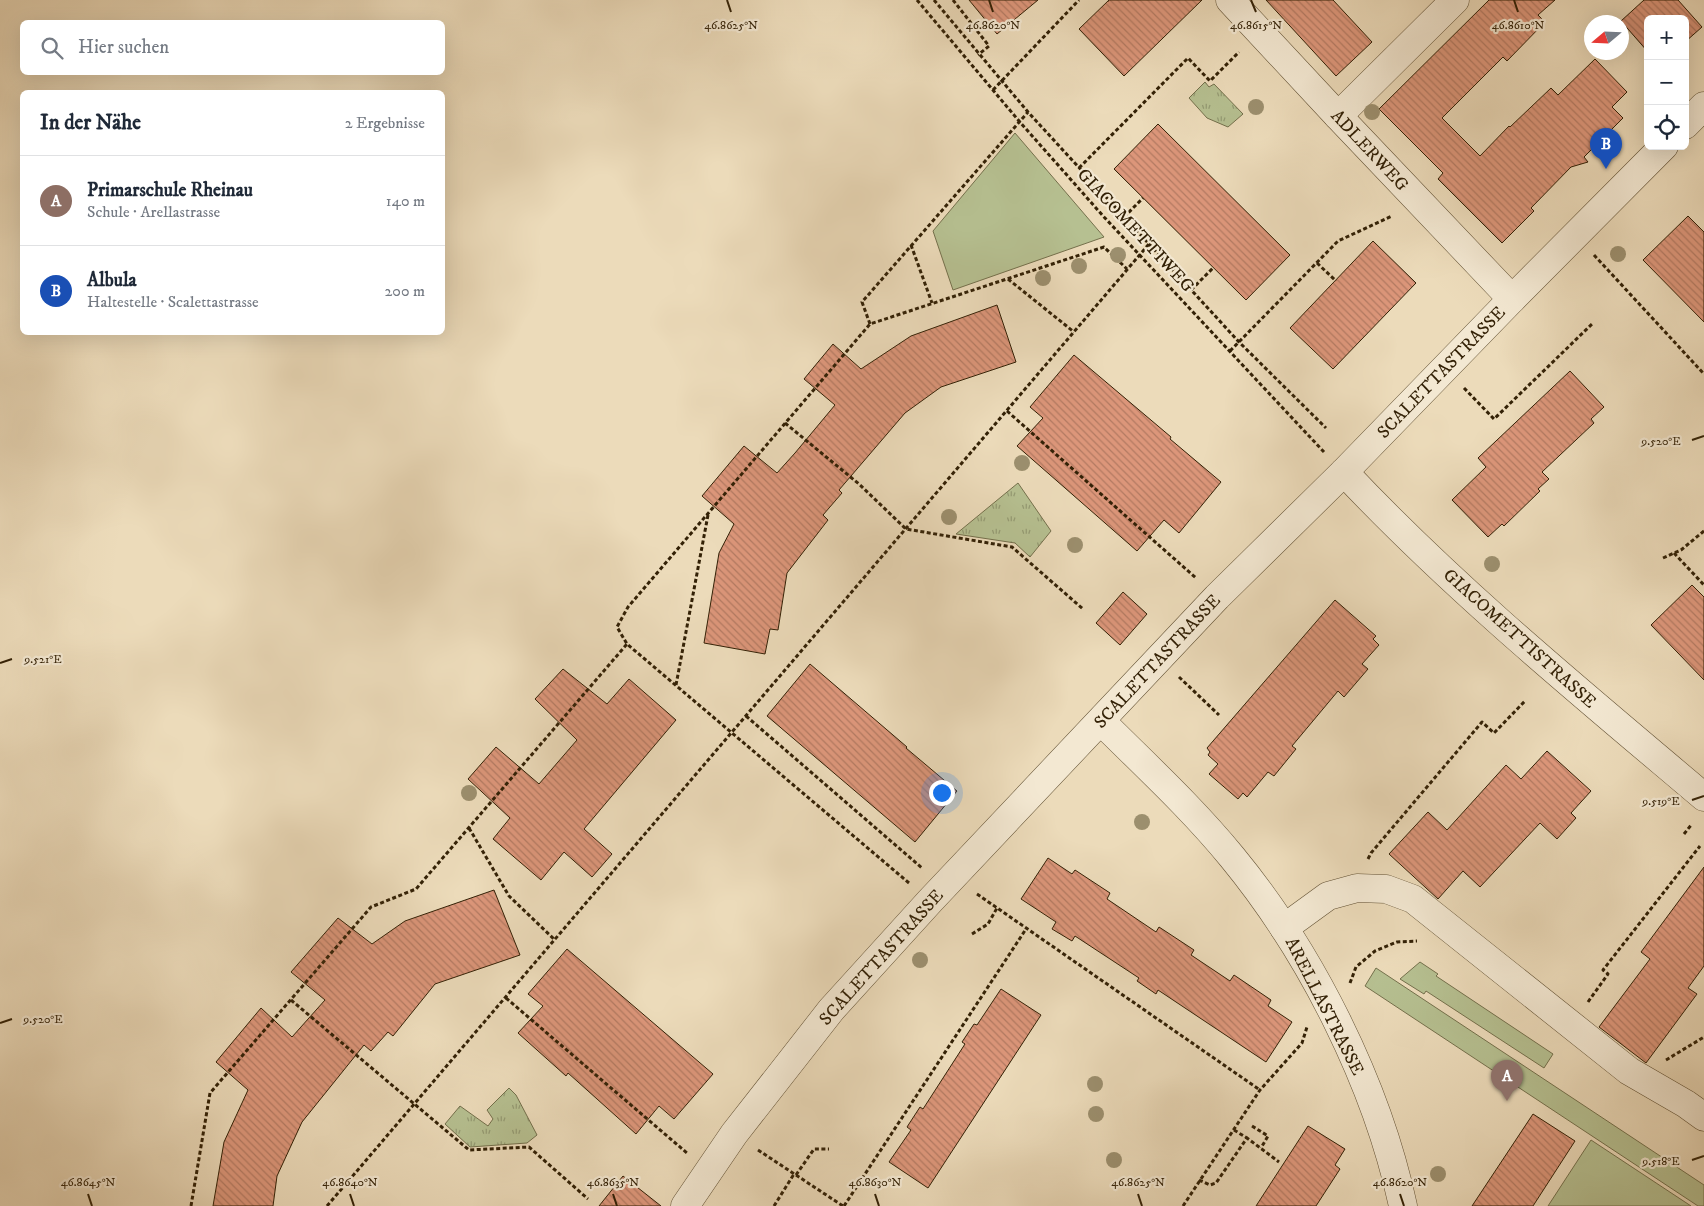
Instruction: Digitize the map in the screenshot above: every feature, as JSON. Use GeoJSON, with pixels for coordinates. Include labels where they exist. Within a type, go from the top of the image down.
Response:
{"type":"FeatureCollection","features":[{"type":"Feature","properties":{"kind":"street","name":"ADLERWEG"},"geometry":{"type":"LineString","coordinates":[[1230,0],[1512,299]]}},
{"type":"Feature","properties":{"kind":"street"},"geometry":{"type":"LineString","coordinates":[[1338,116],[1455,0]]}},
{"type":"Feature","properties":{"kind":"street"},"geometry":{"type":"LineString","coordinates":[[1689,121],[1704,106]]}},
{"type":"Feature","properties":{"kind":"street","name":"SCALETTASTRASSE"},"geometry":{"type":"LineString","coordinates":[[685,1206],[734,1134],[831,1010],[942,888],[1217,597],[1344,472],[1660,150]]}},
{"type":"Feature","properties":{"kind":"street","name":"GIACOMETTISTRASSE"},"geometry":{"type":"LineString","coordinates":[[1344,472],[1392,523],[1478,602],[1549,666],[1704,797]]}},
{"type":"Feature","properties":{"kind":"street","name":"ARELLASTRASSE"},"geometry":{"type":"LineString","coordinates":[[1101,721],[1203,823],[1232,857],[1284,928],[1316,980],[1362,1078],[1384,1134],[1404,1206]]}},
{"type":"Feature","properties":{"kind":"street"},"geometry":{"type":"LineString","coordinates":[[1284,928],[1328,896],[1356,888],[1386,889],[1413,899],[1629,1071],[1686,1104],[1704,1117]]}},
{"type":"Feature","properties":{"kind":"path","name":"GIACOMETTIWEG"},"geometry":{"type":"LineString","coordinates":[[917,0],[1019,122],[1139,256],[1344,472]]}},
{"type":"Feature","properties":{"kind":"path","name":"GIACOMETTIWEG"},"geometry":{"type":"LineString","coordinates":[[934,0],[1028,112],[1079,168],[1239,342],[1326,428]]}},
{"type":"Feature","properties":{"kind":"path"},"geometry":{"type":"LineString","coordinates":[[953,0],[989,46],[978,54]]}},
{"type":"Feature","properties":{"kind":"path"},"geometry":{"type":"LineString","coordinates":[[993,90],[1079,0]]}},
{"type":"Feature","properties":{"kind":"path"},"geometry":{"type":"LineString","coordinates":[[1079,168],[1188,58],[1210,81],[1259,32]]}},
{"type":"Feature","properties":{"kind":"path"},"geometry":{"type":"LineString","coordinates":[[870,324],[862,302],[1028,112]]}},
{"type":"Feature","properties":{"kind":"path"},"geometry":{"type":"LineString","coordinates":[[1124,216],[1143,198]]}},
{"type":"Feature","properties":{"kind":"path"},"geometry":{"type":"LineString","coordinates":[[1230,352],[1338,241],[1403,212],[1416,199]]}},
{"type":"Feature","properties":{"kind":"path"},"geometry":{"type":"LineString","coordinates":[[1576,235],[1704,374]]}},
{"type":"Feature","properties":{"kind":"path"},"geometry":{"type":"LineString","coordinates":[[327,1206],[1149,244]]}},
{"type":"Feature","properties":{"kind":"path"},"geometry":{"type":"LineString","coordinates":[[911,245],[932,303]]}},
{"type":"Feature","properties":{"kind":"path"},"geometry":{"type":"LineString","coordinates":[[1127,269],[1104,247],[870,324],[628,607],[617,627],[627,644],[732,733],[942,888],[997,908],[1260,1090]]}},
{"type":"Feature","properties":{"kind":"path"},"geometry":{"type":"LineString","coordinates":[[1317,263],[1336,281]]}},
{"type":"Feature","properties":{"kind":"path"},"geometry":{"type":"LineString","coordinates":[[1191,290],[1213,268]]}},
{"type":"Feature","properties":{"kind":"path"},"geometry":{"type":"LineString","coordinates":[[1008,279],[1074,332]]}},
{"type":"Feature","properties":{"kind":"path"},"geometry":{"type":"LineString","coordinates":[[1444,369],[1494,419],[1592,324]]}},
{"type":"Feature","properties":{"kind":"path"},"geometry":{"type":"LineString","coordinates":[[1007,411],[1217,597]]}},
{"type":"Feature","properties":{"kind":"path"},"geometry":{"type":"LineString","coordinates":[[785,423],[859,484],[906,529],[1012,547],[1083,609]]}},
{"type":"Feature","properties":{"kind":"path"},"geometry":{"type":"LineString","coordinates":[[676,686],[708,514]]}},
{"type":"Feature","properties":{"kind":"path"},"geometry":{"type":"LineString","coordinates":[[1663,558],[1681,550],[1704,531]]}},
{"type":"Feature","properties":{"kind":"path"},"geometry":{"type":"LineString","coordinates":[[1674,554],[1704,585]]}},
{"type":"Feature","properties":{"kind":"path"},"geometry":{"type":"LineString","coordinates":[[191,1206],[210,1093],[371,907],[416,889],[627,644]]}},
{"type":"Feature","properties":{"kind":"path"},"geometry":{"type":"LineString","coordinates":[[1159,659],[1219,715]]}},
{"type":"Feature","properties":{"kind":"path"},"geometry":{"type":"LineString","coordinates":[[1356,888],[1371,853],[1482,722],[1494,733],[1525,700]]}},
{"type":"Feature","properties":{"kind":"path"},"geometry":{"type":"LineString","coordinates":[[746,716],[942,888]]}},
{"type":"Feature","properties":{"kind":"path"},"geometry":{"type":"LineString","coordinates":[[1684,834],[1692,824]]}},
{"type":"Feature","properties":{"kind":"path"},"geometry":{"type":"LineString","coordinates":[[469,828],[509,896],[555,940]]}},
{"type":"Feature","properties":{"kind":"path"},"geometry":{"type":"LineString","coordinates":[[1571,1024],[1608,974],[1603,970],[1700,846]]}},
{"type":"Feature","properties":{"kind":"path"},"geometry":{"type":"LineString","coordinates":[[972,934],[988,924],[997,908]]}},
{"type":"Feature","properties":{"kind":"path"},"geometry":{"type":"LineString","coordinates":[[734,1134],[843,1206],[1026,929]]}},
{"type":"Feature","properties":{"kind":"path"},"geometry":{"type":"LineString","coordinates":[[505,998],[708,1172]]}},
{"type":"Feature","properties":{"kind":"path"},"geometry":{"type":"LineString","coordinates":[[291,1000],[469,1150],[529,1147],[588,1199]]}},
{"type":"Feature","properties":{"kind":"path"},"geometry":{"type":"LineString","coordinates":[[1183,1206],[1260,1090],[1302,1043],[1307,1024]]}},
{"type":"Feature","properties":{"kind":"path"},"geometry":{"type":"LineString","coordinates":[[1642,1079],[1668,1058],[1704,1037]]}},
{"type":"Feature","properties":{"kind":"path"},"geometry":{"type":"LineString","coordinates":[[1252,1126],[1268,1136],[1261,1148]]}},
{"type":"Feature","properties":{"kind":"path"},"geometry":{"type":"LineString","coordinates":[[1234,1130],[1280,1162]]}},
{"type":"Feature","properties":{"kind":"path"},"geometry":{"type":"LineString","coordinates":[[1199,1180],[1210,1185],[1216,1183],[1246,1138]]}},
{"type":"Feature","properties":{"kind":"path"},"geometry":{"type":"LineString","coordinates":[[774,1206],[814,1149],[829,1149]]}},
{"type":"Feature","properties":{"kind":"green space"},"geometry":{"type":"Polygon","coordinates":[[[1205,82],[1209,87],[1214,84],[1243,114],[1228,127],[1207,118],[1189,98],[1205,82]]]}},
{"type":"Feature","properties":{"kind":"green space"},"geometry":{"type":"Polygon","coordinates":[[[1015,133],[1104,237],[953,290],[933,231],[1015,133]]]}},
{"type":"Feature","properties":{"kind":"green space"},"geometry":{"type":"Polygon","coordinates":[[[1018,483],[1051,531],[1030,557],[1015,543],[956,534],[1018,483]]]}},
{"type":"Feature","properties":{"kind":"green space"},"geometry":{"type":"Polygon","coordinates":[[[1420,962],[1438,974],[1436,976],[1553,1054],[1544,1068],[1426,991],[1424,994],[1400,979],[1420,962]]]}},
{"type":"Feature","properties":{"kind":"green space"},"geometry":{"type":"Polygon","coordinates":[[[1376,968],[1704,1185],[1704,1206],[1698,1206],[1365,986],[1376,968]]]}},
{"type":"Feature","properties":{"kind":"green space"},"geometry":{"type":"Polygon","coordinates":[[[509,1088],[516,1095],[537,1135],[527,1143],[470,1147],[445,1124],[460,1106],[488,1126],[493,1119],[487,1110],[509,1088]]]}},
{"type":"Feature","properties":{"kind":"green space"},"geometry":{"type":"Polygon","coordinates":[[[1591,1140],[1691,1206],[1548,1206],[1591,1140]]]}},
{"type":"Feature","properties":{"kind":"building"},"geometry":{"type":"Polygon","coordinates":[[[969,0],[1038,0],[997,34],[969,0]]]}},
{"type":"Feature","properties":{"kind":"building"},"geometry":{"type":"Polygon","coordinates":[[[1109,0],[1202,0],[1124,76],[1079,29],[1109,0]]]}},
{"type":"Feature","properties":{"kind":"building"},"geometry":{"type":"Polygon","coordinates":[[[1266,0],[1333,0],[1372,42],[1336,76],[1266,0]]]}},
{"type":"Feature","properties":{"kind":"building"},"geometry":{"type":"Polygon","coordinates":[[[1489,0],[1555,0],[1538,15],[1545,22],[1507,61],[1503,57],[1442,118],[1480,156],[1509,126],[1551,88],[1558,95],[1594,60],[1627,92],[1612,107],[1623,118],[1584,157],[1588,162],[1571,167],[1531,208],[1534,211],[1502,243],[1438,179],[1443,173],[1379,109],[1489,0]]]}},
{"type":"Feature","properties":{"kind":"building"},"geometry":{"type":"Polygon","coordinates":[[[1644,0],[1678,0],[1702,27],[1689,38],[1689,15],[1644,15],[1644,47],[1629,30],[1628,15],[1644,0]]]}},
{"type":"Feature","properties":{"kind":"building"},"geometry":{"type":"Polygon","coordinates":[[[1158,124],[1290,255],[1246,300],[1114,169],[1158,124]]]}},
{"type":"Feature","properties":{"kind":"building"},"geometry":{"type":"Polygon","coordinates":[[[1688,216],[1704,232],[1704,322],[1643,260],[1688,216]]]}},
{"type":"Feature","properties":{"kind":"building"},"geometry":{"type":"Polygon","coordinates":[[[1373,241],[1416,283],[1333,369],[1290,328],[1373,241]]]}},
{"type":"Feature","properties":{"kind":"building"},"geometry":{"type":"Polygon","coordinates":[[[997,305],[1016,362],[941,387],[905,413],[839,490],[842,493],[823,515],[828,520],[787,573],[778,630],[770,629],[765,654],[704,643],[719,553],[734,524],[702,496],[744,446],[777,473],[795,453],[835,405],[804,379],[833,344],[861,369],[911,336],[997,305]]]}},
{"type":"Feature","properties":{"kind":"building"},"geometry":{"type":"Polygon","coordinates":[[[1074,355],[1221,482],[1179,533],[1164,520],[1137,551],[1017,446],[1043,418],[1030,407],[1074,355]]]}},
{"type":"Feature","properties":{"kind":"building"},"geometry":{"type":"Polygon","coordinates":[[[1570,371],[1604,407],[1591,419],[1594,423],[1542,472],[1549,479],[1538,489],[1540,491],[1504,526],[1502,524],[1488,537],[1452,500],[1486,467],[1478,458],[1570,371]]]}},
{"type":"Feature","properties":{"kind":"building"},"geometry":{"type":"Polygon","coordinates":[[[1692,585],[1704,597],[1704,680],[1651,625],[1692,585]]]}},
{"type":"Feature","properties":{"kind":"building"},"geometry":{"type":"Polygon","coordinates":[[[1123,592],[1147,614],[1120,645],[1096,623],[1123,592]]]}},
{"type":"Feature","properties":{"kind":"building"},"geometry":{"type":"Polygon","coordinates":[[[1335,600],[1376,636],[1373,639],[1379,645],[1362,664],[1368,669],[1344,697],[1338,691],[1292,746],[1296,749],[1274,776],[1268,772],[1247,797],[1243,793],[1238,799],[1209,774],[1218,764],[1208,755],[1210,752],[1207,748],[1335,600]]]}},
{"type":"Feature","properties":{"kind":"building"},"geometry":{"type":"Polygon","coordinates":[[[810,664],[957,791],[915,842],[767,716],[810,664]]]}},
{"type":"Feature","properties":{"kind":"building"},"geometry":{"type":"Polygon","coordinates":[[[563,669],[607,704],[629,679],[676,720],[584,829],[612,854],[592,877],[564,852],[541,880],[493,839],[510,818],[468,779],[496,747],[539,784],[577,740],[535,699],[563,669]]]}},
{"type":"Feature","properties":{"kind":"building"},"geometry":{"type":"Polygon","coordinates":[[[1547,751],[1591,791],[1571,813],[1576,818],[1557,839],[1540,823],[1480,887],[1463,871],[1438,899],[1389,854],[1428,812],[1447,830],[1506,765],[1521,779],[1547,751]]]}},
{"type":"Feature","properties":{"kind":"building"},"geometry":{"type":"Polygon","coordinates":[[[1048,858],[1072,874],[1075,870],[1110,893],[1107,899],[1156,932],[1159,927],[1194,950],[1191,955],[1230,981],[1234,975],[1271,1000],[1268,1006],[1292,1022],[1266,1062],[1158,990],[1156,994],[1137,981],[1139,978],[1075,936],[1072,941],[1052,929],[1056,922],[1021,899],[1048,858]]]}},
{"type":"Feature","properties":{"kind":"building"},"geometry":{"type":"Polygon","coordinates":[[[1704,867],[1704,966],[1688,988],[1697,994],[1646,1063],[1599,1027],[1650,959],[1641,952],[1704,867]]]}},
{"type":"Feature","properties":{"kind":"building"},"geometry":{"type":"Polygon","coordinates":[[[494,890],[520,955],[435,984],[393,1036],[388,1032],[371,1051],[364,1045],[302,1122],[277,1176],[273,1206],[213,1206],[224,1142],[248,1090],[216,1062],[261,1008],[292,1037],[325,1000],[291,972],[338,918],[372,944],[405,921],[494,890]]]}},
{"type":"Feature","properties":{"kind":"building"},"geometry":{"type":"Polygon","coordinates":[[[567,949],[713,1074],[674,1119],[659,1106],[636,1134],[568,1073],[566,1076],[518,1033],[543,1006],[528,994],[567,949]]]}},
{"type":"Feature","properties":{"kind":"building"},"geometry":{"type":"Polygon","coordinates":[[[1001,989],[1041,1015],[928,1188],[889,1162],[911,1130],[907,1127],[920,1107],[923,1109],[965,1044],[962,1042],[974,1024],[977,1025],[1001,989]]]}},
{"type":"Feature","properties":{"kind":"building"},"geometry":{"type":"Polygon","coordinates":[[[1533,1114],[1575,1141],[1533,1206],[1472,1206],[1533,1114]]]}},
{"type":"Feature","properties":{"kind":"building"},"geometry":{"type":"Polygon","coordinates":[[[1308,1126],[1345,1149],[1335,1165],[1340,1169],[1316,1206],[1256,1206],[1308,1126]]]}},
{"type":"Feature","properties":{"kind":"building"},"geometry":{"type":"Polygon","coordinates":[[[623,1176],[661,1206],[599,1206],[623,1176]]]}},
{"type":"Feature","properties":{"kind":"place","name":"Albula"},"geometry":{"type":"Point","coordinates":[1606,169]}},
{"type":"Feature","properties":{"kind":"place","name":"Primarschule Rheinau"},"geometry":{"type":"Point","coordinates":[1507,1101]}}]}
